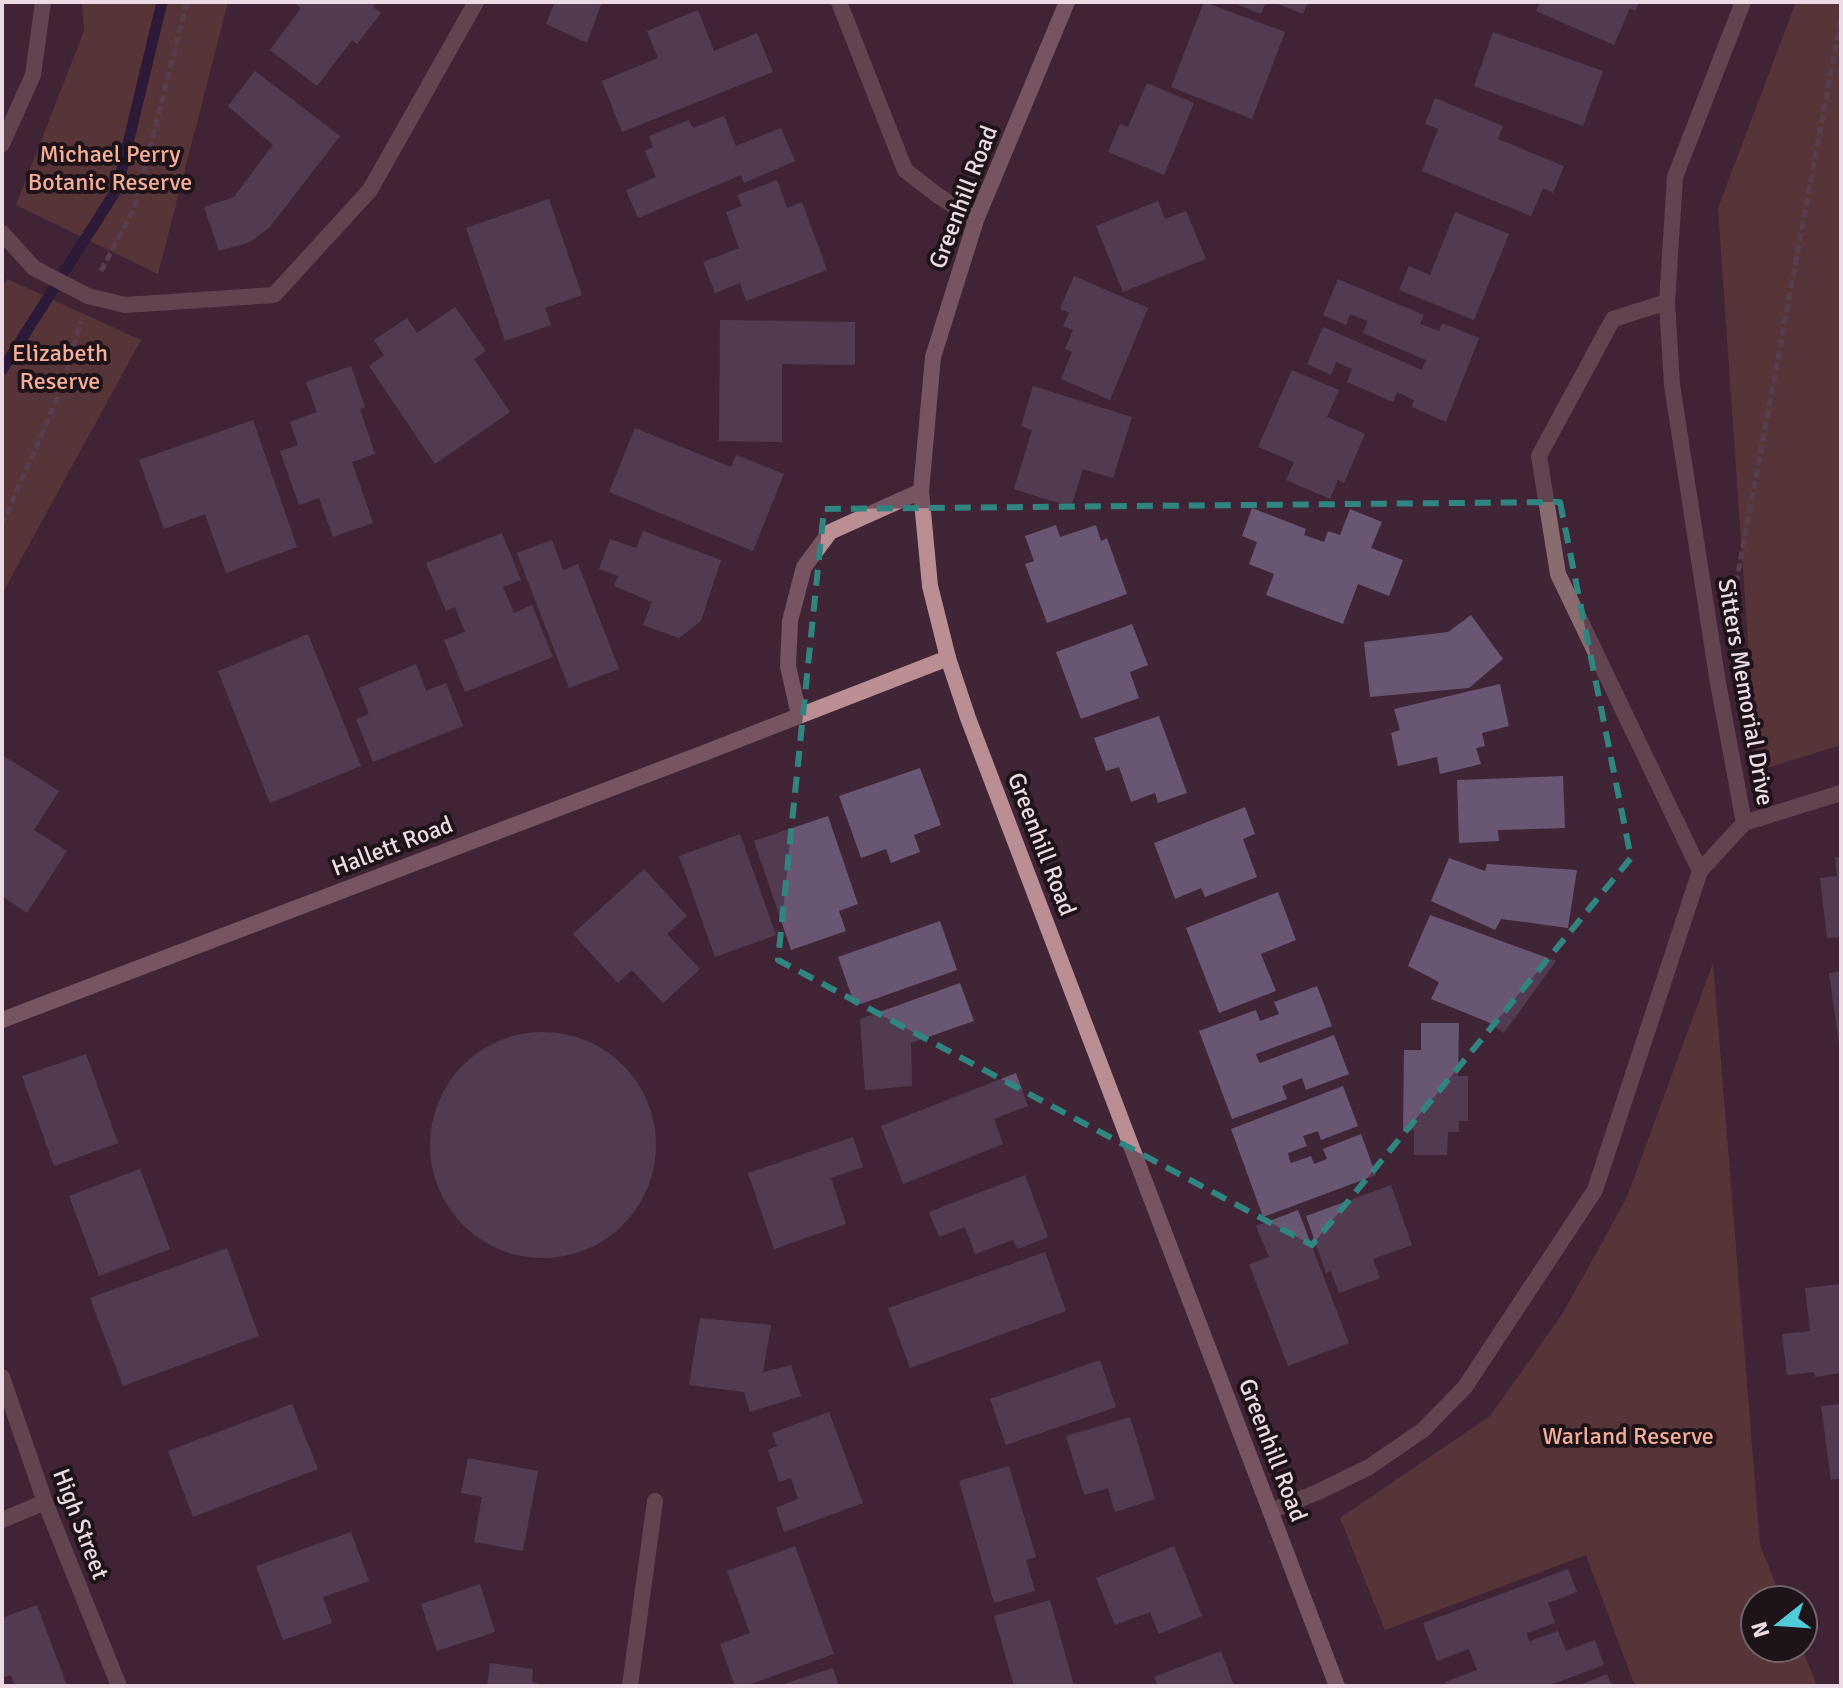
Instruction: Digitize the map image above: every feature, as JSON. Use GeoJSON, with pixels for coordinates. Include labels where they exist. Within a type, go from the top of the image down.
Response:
{"type":"FeatureCollection","features":[{"type":"Feature","properties":{"kind":"main road","name":"Greenhill Road"},"geometry":{"type":"LineString","coordinates":[[1067,2],[976,220],[933,357],[921,491],[930,586],[948,658],[968,718],[1337,1686]]}},
{"type":"Feature","properties":{"kind":"main road"},"geometry":{"type":"LineString","coordinates":[[799,715],[788,666],[790,621],[804,567],[830,532],[921,491]]}},
{"type":"Feature","properties":{"kind":"main road","name":"Hallett Road"},"geometry":{"type":"LineString","coordinates":[[2,1020],[948,658]]}},
{"type":"Feature","properties":{"kind":"street"},"geometry":{"type":"LineString","coordinates":[[2,144],[33,75],[43,2]]}},
{"type":"Feature","properties":{"kind":"street"},"geometry":{"type":"LineString","coordinates":[[2,233],[34,268],[84,294],[125,305],[274,295],[370,190],[476,2]]}},
{"type":"Feature","properties":{"kind":"street"},"geometry":{"type":"LineString","coordinates":[[839,2],[905,170],[976,220]]}},
{"type":"Feature","properties":{"kind":"street","name":"Sitters Memorial Drive"},"geometry":{"type":"LineString","coordinates":[[1270,1511],[1369,1467],[1423,1430],[1465,1387],[1595,1190],[1700,871],[1744,823],[1718,683],[1672,385],[1667,302],[1675,177],[1743,2]]}},
{"type":"Feature","properties":{"kind":"street"},"geometry":{"type":"LineString","coordinates":[[1667,302],[1613,319],[1539,456],[1558,574],[1700,871]]}},
{"type":"Feature","properties":{"kind":"street"},"geometry":{"type":"LineString","coordinates":[[1744,823],[1841,793]]}},
{"type":"Feature","properties":{"kind":"street","name":"High Street"},"geometry":{"type":"LineString","coordinates":[[2,1377],[45,1502],[119,1686]]}},
{"type":"Feature","properties":{"kind":"street"},"geometry":{"type":"LineString","coordinates":[[630,1686],[655,1501]]}},
{"type":"Feature","properties":{"kind":"street"},"geometry":{"type":"LineString","coordinates":[[2,1520],[45,1502]]}},
{"type":"Feature","properties":{"kind":"path"},"geometry":{"type":"LineString","coordinates":[[2,525],[61,390],[84,294],[135,207],[187,2]]}},
{"type":"Feature","properties":{"kind":"path"},"geometry":{"type":"LineString","coordinates":[[1732,605],[1841,18]]}},
{"type":"Feature","properties":{"kind":"highlighted area"},"geometry":{"type":"Polygon","coordinates":[[[1560,502],[1631,858],[1312,1245],[778,960],[824,509],[1560,502]]]}},
{"type":"Feature","properties":{"kind":"green space","name":"Michael Perry Botanic Reserve"},"geometry":{"type":"Polygon","coordinates":[[[82,2],[228,2],[158,274],[16,205],[84,31],[82,2]]]}},
{"type":"Feature","properties":{"kind":"green space"},"geometry":{"type":"Polygon","coordinates":[[[1796,2],[1841,2],[1841,745],[1757,771],[1718,208],[1796,2]]]}},
{"type":"Feature","properties":{"kind":"green space","name":"Elizabeth Reserve"},"geometry":{"type":"Polygon","coordinates":[[[7,279],[141,340],[2,594],[2,288],[7,279]]]}},
{"type":"Feature","properties":{"kind":"green space","name":"Warland Reserve"},"geometry":{"type":"Polygon","coordinates":[[[1713,963],[1760,1545],[1776,1584],[1739,1584],[1739,1664],[1808,1664],[1817,1686],[1635,1686],[1586,1555],[1385,1630],[1340,1518],[1490,1416],[1563,1313],[1627,1197],[1713,963]]]}},
{"type":"Feature","properties":{"kind":"building"},"geometry":{"type":"Polygon","coordinates":[[[293,2],[377,2],[373,7],[381,13],[357,44],[352,40],[317,86],[270,50],[301,8],[293,2]]]}},
{"type":"Feature","properties":{"kind":"building"},"geometry":{"type":"Polygon","coordinates":[[[555,2],[602,2],[587,43],[546,24],[555,2]]]}},
{"type":"Feature","properties":{"kind":"building"},"geometry":{"type":"Polygon","coordinates":[[[1204,2],[1285,32],[1252,119],[1171,87],[1204,2]]]}},
{"type":"Feature","properties":{"kind":"building"},"geometry":{"type":"Polygon","coordinates":[[[1232,2],[1266,2],[1261,14],[1232,2]]]}},
{"type":"Feature","properties":{"kind":"building"},"geometry":{"type":"Polygon","coordinates":[[[1273,2],[1308,2],[1303,14],[1273,2]]]}},
{"type":"Feature","properties":{"kind":"building"},"geometry":{"type":"Polygon","coordinates":[[[1540,2],[1639,2],[1635,11],[1630,8],[1614,45],[1536,11],[1540,2]]]}},
{"type":"Feature","properties":{"kind":"building"},"geometry":{"type":"Polygon","coordinates":[[[698,10],[714,51],[757,33],[773,72],[622,132],[602,81],[658,58],[647,31],[698,10]]]}},
{"type":"Feature","properties":{"kind":"building"},"geometry":{"type":"Polygon","coordinates":[[[1493,32],[1603,71],[1583,126],[1474,86],[1493,32]]]}},
{"type":"Feature","properties":{"kind":"building"},"geometry":{"type":"Polygon","coordinates":[[[255,71],[340,136],[270,227],[250,242],[219,251],[204,207],[234,197],[273,145],[228,106],[255,71]]]}},
{"type":"Feature","properties":{"kind":"building"},"geometry":{"type":"Polygon","coordinates":[[[1147,83],[1194,103],[1164,175],[1108,152],[1120,124],[1128,127],[1147,83]]]}},
{"type":"Feature","properties":{"kind":"building"},"geometry":{"type":"Polygon","coordinates":[[[1435,98],[1503,126],[1498,139],[1564,166],[1553,193],[1543,188],[1531,216],[1422,171],[1438,129],[1425,124],[1435,98]]]}},
{"type":"Feature","properties":{"kind":"building"},"geometry":{"type":"Polygon","coordinates":[[[724,116],[736,146],[781,128],[795,161],[744,183],[741,175],[638,218],[626,190],[656,177],[645,151],[653,147],[649,136],[689,120],[693,128],[724,116]]]}},
{"type":"Feature","properties":{"kind":"building"},"geometry":{"type":"Polygon","coordinates":[[[777,180],[787,208],[802,202],[827,270],[746,301],[740,283],[715,293],[703,262],[739,248],[726,212],[742,206],[737,195],[777,180]]]}},
{"type":"Feature","properties":{"kind":"building"},"geometry":{"type":"Polygon","coordinates":[[[549,199],[582,295],[545,308],[551,325],[505,341],[466,228],[549,199]]]}},
{"type":"Feature","properties":{"kind":"building"},"geometry":{"type":"Polygon","coordinates":[[[1158,201],[1165,219],[1186,211],[1206,259],[1123,292],[1096,226],[1158,201]]]}},
{"type":"Feature","properties":{"kind":"building"},"geometry":{"type":"Polygon","coordinates":[[[1455,212],[1509,234],[1474,320],[1399,290],[1409,266],[1430,275],[1455,212]]]}},
{"type":"Feature","properties":{"kind":"building"},"geometry":{"type":"Polygon","coordinates":[[[1074,276],[1148,308],[1110,400],[1061,379],[1072,352],[1065,349],[1073,330],[1063,326],[1069,313],[1060,309],[1074,276]]]}},
{"type":"Feature","properties":{"kind":"building"},"geometry":{"type":"Polygon","coordinates":[[[1338,279],[1424,315],[1420,324],[1439,331],[1442,323],[1479,338],[1446,422],[1412,407],[1414,400],[1397,392],[1393,402],[1347,382],[1352,369],[1336,362],[1331,375],[1307,364],[1323,327],[1422,370],[1426,360],[1363,333],[1368,321],[1350,314],[1346,325],[1323,315],[1338,279]]]}},
{"type":"Feature","properties":{"kind":"building"},"geometry":{"type":"Polygon","coordinates":[[[455,307],[486,351],[474,359],[510,412],[435,464],[369,366],[384,355],[374,340],[407,318],[417,333],[455,307]]]}},
{"type":"Feature","properties":{"kind":"building"},"geometry":{"type":"Polygon","coordinates":[[[720,320],[855,322],[855,365],[782,364],[782,442],[719,441],[720,320]]]}},
{"type":"Feature","properties":{"kind":"building"},"geometry":{"type":"Polygon","coordinates":[[[351,366],[365,407],[360,409],[375,454],[352,462],[373,523],[333,537],[319,498],[299,505],[280,451],[298,445],[290,422],[317,412],[306,382],[351,366]]]}},
{"type":"Feature","properties":{"kind":"building"},"geometry":{"type":"Polygon","coordinates":[[[1292,370],[1339,390],[1327,417],[1365,434],[1344,483],[1338,480],[1330,499],[1286,480],[1294,462],[1258,447],[1292,370]]]}},
{"type":"Feature","properties":{"kind":"building"},"geometry":{"type":"Polygon","coordinates":[[[1033,386],[1132,417],[1113,478],[1083,469],[1071,507],[1014,489],[1032,430],[1021,426],[1033,386]]]}},
{"type":"Feature","properties":{"kind":"building"},"geometry":{"type":"Polygon","coordinates":[[[253,420],[297,547],[226,573],[205,514],[164,529],[139,460],[253,420]]]}},
{"type":"Feature","properties":{"kind":"building"},"geometry":{"type":"Polygon","coordinates":[[[635,428],[731,467],[736,455],[784,474],[753,551],[609,492],[635,428]]]}},
{"type":"Feature","properties":{"kind":"building"},"geometry":{"type":"Polygon","coordinates":[[[1252,508],[1306,529],[1304,535],[1324,542],[1328,531],[1340,535],[1350,509],[1382,522],[1371,548],[1403,560],[1389,596],[1358,584],[1343,624],[1266,595],[1274,574],[1249,564],[1257,542],[1242,536],[1252,508]]]}},
{"type":"Feature","properties":{"kind":"building"},"geometry":{"type":"Polygon","coordinates":[[[1056,525],[1060,537],[1096,525],[1101,541],[1107,538],[1127,594],[1047,623],[1025,564],[1034,561],[1025,536],[1056,525]]]}},
{"type":"Feature","properties":{"kind":"building"},"geometry":{"type":"Polygon","coordinates":[[[643,531],[721,560],[701,621],[679,638],[643,625],[652,602],[614,586],[618,576],[599,569],[610,539],[636,548],[643,531]]]}},
{"type":"Feature","properties":{"kind":"building"},"geometry":{"type":"Polygon","coordinates":[[[502,533],[521,580],[503,587],[514,613],[532,605],[553,657],[465,692],[444,640],[465,632],[455,607],[446,611],[426,563],[502,533]]]}},
{"type":"Feature","properties":{"kind":"building"},"geometry":{"type":"Polygon","coordinates":[[[552,540],[563,570],[578,564],[619,669],[569,688],[517,553],[552,540]]]}},
{"type":"Feature","properties":{"kind":"building"},"geometry":{"type":"Polygon","coordinates":[[[1471,615],[1503,659],[1469,688],[1370,697],[1364,642],[1448,632],[1471,615]]]}},
{"type":"Feature","properties":{"kind":"building"},"geometry":{"type":"Polygon","coordinates":[[[1132,624],[1148,665],[1130,672],[1139,698],[1081,719],[1056,652],[1132,624]]]}},
{"type":"Feature","properties":{"kind":"building"},"geometry":{"type":"Polygon","coordinates":[[[308,634],[361,766],[270,803],[218,671],[308,634]]]}},
{"type":"Feature","properties":{"kind":"building"},"geometry":{"type":"Polygon","coordinates":[[[416,664],[426,691],[446,683],[463,726],[373,762],[356,719],[369,714],[359,688],[416,664]]]}},
{"type":"Feature","properties":{"kind":"building"},"geometry":{"type":"Polygon","coordinates":[[[1500,684],[1509,726],[1482,733],[1485,746],[1476,748],[1481,764],[1440,774],[1437,757],[1398,766],[1391,733],[1400,730],[1394,709],[1500,684]]]}},
{"type":"Feature","properties":{"kind":"building"},"geometry":{"type":"Polygon","coordinates":[[[1159,716],[1187,793],[1158,803],[1155,793],[1131,802],[1119,767],[1106,771],[1094,738],[1159,716]]]}},
{"type":"Feature","properties":{"kind":"building"},"geometry":{"type":"Polygon","coordinates":[[[2,755],[59,791],[34,830],[67,851],[27,913],[2,896],[2,755]]]}},
{"type":"Feature","properties":{"kind":"building"},"geometry":{"type":"Polygon","coordinates":[[[920,768],[941,825],[914,835],[920,852],[891,863],[886,849],[861,858],[839,796],[920,768]]]}},
{"type":"Feature","properties":{"kind":"building"},"geometry":{"type":"Polygon","coordinates":[[[1563,776],[1565,828],[1498,830],[1499,841],[1459,843],[1457,780],[1563,776]]]}},
{"type":"Feature","properties":{"kind":"building"},"geometry":{"type":"Polygon","coordinates":[[[1245,807],[1255,834],[1243,839],[1257,877],[1205,897],[1201,888],[1175,899],[1154,843],[1245,807]]]}},
{"type":"Feature","properties":{"kind":"building"},"geometry":{"type":"Polygon","coordinates":[[[828,816],[858,904],[839,911],[846,931],[791,950],[754,841],[828,816]]]}},
{"type":"Feature","properties":{"kind":"building"},"geometry":{"type":"Polygon","coordinates":[[[740,834],[776,935],[715,957],[679,856],[740,834]]]}},
{"type":"Feature","properties":{"kind":"building"},"geometry":{"type":"Polygon","coordinates":[[[1835,857],[1841,857],[1841,937],[1827,938],[1820,878],[1837,876],[1835,857]]]}},
{"type":"Feature","properties":{"kind":"building"},"geometry":{"type":"Polygon","coordinates":[[[1449,858],[1485,871],[1487,864],[1577,870],[1568,928],[1501,919],[1495,930],[1431,901],[1449,858]]]}},
{"type":"Feature","properties":{"kind":"building"},"geometry":{"type":"Polygon","coordinates":[[[644,869],[687,916],[667,934],[700,969],[663,1003],[632,970],[618,983],[573,934],[644,869]]]}},
{"type":"Feature","properties":{"kind":"building"},"geometry":{"type":"Polygon","coordinates":[[[1278,892],[1296,940],[1261,954],[1276,991],[1219,1013],[1186,928],[1278,892]]]}},
{"type":"Feature","properties":{"kind":"building"},"geometry":{"type":"Polygon","coordinates":[[[1430,915],[1556,961],[1504,1033],[1488,1022],[1431,999],[1439,982],[1408,966],[1430,915]]]}},
{"type":"Feature","properties":{"kind":"building"},"geometry":{"type":"Polygon","coordinates":[[[940,921],[957,970],[855,1006],[838,957],[940,921]]]}},
{"type":"Feature","properties":{"kind":"building"},"geometry":{"type":"Polygon","coordinates":[[[1841,971],[1841,1044],[1839,1044],[1829,973],[1841,971]]]}},
{"type":"Feature","properties":{"kind":"building"},"geometry":{"type":"Polygon","coordinates":[[[960,983],[974,1021],[911,1043],[912,1086],[865,1090],[860,1019],[960,983]]]}},
{"type":"Feature","properties":{"kind":"building"},"geometry":{"type":"Polygon","coordinates":[[[1317,986],[1332,1026],[1256,1054],[1258,1060],[1260,1063],[1334,1035],[1349,1074],[1306,1090],[1302,1078],[1282,1086],[1287,1099],[1232,1119],[1199,1031],[1256,1010],[1260,1021],[1279,1014],[1274,1002],[1317,986]]]}},
{"type":"Feature","properties":{"kind":"building"},"geometry":{"type":"Polygon","coordinates":[[[1421,1023],[1459,1023],[1458,1076],[1468,1076],[1468,1121],[1459,1121],[1459,1132],[1448,1132],[1447,1155],[1414,1155],[1414,1130],[1403,1131],[1404,1050],[1421,1050],[1421,1023]]]}},
{"type":"Feature","properties":{"kind":"building"},"geometry":{"type":"Polygon","coordinates":[[[543,1032],[565,1034],[586,1041],[606,1051],[623,1065],[637,1082],[647,1102],[654,1123],[654,1167],[647,1188],[637,1208],[623,1225],[606,1239],[586,1249],[565,1256],[543,1258],[521,1256],[500,1249],[480,1239],[463,1225],[449,1208],[439,1188],[432,1167],[430,1145],[432,1123],[439,1102],[449,1082],[463,1065],[480,1051],[500,1041],[521,1034],[543,1032]]]}},
{"type":"Feature","properties":{"kind":"building"},"geometry":{"type":"Polygon","coordinates":[[[86,1054],[118,1143],[54,1166],[22,1076],[86,1054]]]}},
{"type":"Feature","properties":{"kind":"building"},"geometry":{"type":"Polygon","coordinates":[[[1016,1073],[1028,1106],[994,1119],[1003,1144],[903,1184],[881,1126],[1016,1073]]]}},
{"type":"Feature","properties":{"kind":"building"},"geometry":{"type":"Polygon","coordinates":[[[1343,1086],[1358,1126],[1321,1140],[1318,1131],[1303,1136],[1307,1146],[1288,1153],[1289,1158],[1291,1163],[1311,1156],[1314,1164],[1327,1159],[1323,1149],[1361,1134],[1376,1175],[1263,1217],[1231,1129],[1343,1086]]]}},
{"type":"Feature","properties":{"kind":"building"},"geometry":{"type":"Polygon","coordinates":[[[853,1137],[863,1167],[831,1178],[846,1224],[774,1249],[748,1173],[853,1137]]]}},
{"type":"Feature","properties":{"kind":"building"},"geometry":{"type":"Polygon","coordinates":[[[140,1169],[170,1249],[99,1276],[69,1196],[140,1169]]]}},
{"type":"Feature","properties":{"kind":"building"},"geometry":{"type":"Polygon","coordinates":[[[1025,1175],[1048,1237],[1018,1249],[1013,1240],[975,1254],[965,1227],[939,1237],[929,1212],[1025,1175]]]}},
{"type":"Feature","properties":{"kind":"building"},"geometry":{"type":"Polygon","coordinates":[[[1391,1185],[1412,1245],[1373,1259],[1380,1278],[1339,1293],[1331,1271],[1326,1273],[1306,1216],[1391,1185]]]}},
{"type":"Feature","properties":{"kind":"building"},"geometry":{"type":"Polygon","coordinates":[[[1298,1210],[1349,1343],[1288,1366],[1249,1264],[1269,1257],[1256,1226],[1298,1210]]]}},
{"type":"Feature","properties":{"kind":"building"},"geometry":{"type":"Polygon","coordinates":[[[227,1248],[259,1336],[123,1386],[90,1298],[227,1248]]]}},
{"type":"Feature","properties":{"kind":"building"},"geometry":{"type":"Polygon","coordinates":[[[1045,1252],[1066,1311],[910,1368],[888,1308],[1045,1252]]]}},
{"type":"Feature","properties":{"kind":"building"},"geometry":{"type":"Polygon","coordinates":[[[1841,1284],[1841,1373],[1815,1377],[1814,1372],[1787,1375],[1782,1334],[1810,1331],[1805,1288],[1841,1284]]]}},
{"type":"Feature","properties":{"kind":"building"},"geometry":{"type":"Polygon","coordinates":[[[700,1318],[771,1325],[763,1372],[791,1365],[801,1396],[750,1412],[744,1392],[689,1385],[700,1318]]]}},
{"type":"Feature","properties":{"kind":"building"},"geometry":{"type":"Polygon","coordinates":[[[1100,1360],[1116,1407],[1006,1445],[990,1399],[1100,1360]]]}},
{"type":"Feature","properties":{"kind":"building"},"geometry":{"type":"Polygon","coordinates":[[[292,1404],[318,1469],[193,1517],[168,1451],[292,1404]]]}},
{"type":"Feature","properties":{"kind":"building"},"geometry":{"type":"Polygon","coordinates":[[[1841,1404],[1841,1478],[1831,1480],[1821,1406],[1841,1404]]]}},
{"type":"Feature","properties":{"kind":"building"},"geometry":{"type":"Polygon","coordinates":[[[829,1412],[863,1503],[784,1532],[776,1508],[798,1499],[791,1478],[779,1482],[768,1450],[777,1446],[772,1433],[829,1412]]]}},
{"type":"Feature","properties":{"kind":"building"},"geometry":{"type":"Polygon","coordinates":[[[1130,1417],[1155,1499],[1115,1512],[1108,1488],[1084,1495],[1066,1436],[1130,1417]]]}},
{"type":"Feature","properties":{"kind":"building"},"geometry":{"type":"Polygon","coordinates":[[[468,1458],[538,1471],[523,1551],[474,1542],[482,1497],[461,1493],[468,1458]]]}},
{"type":"Feature","properties":{"kind":"building"},"geometry":{"type":"Polygon","coordinates":[[[1009,1466],[1036,1557],[1026,1560],[1035,1591],[994,1603],[959,1481],[1009,1466]]]}},
{"type":"Feature","properties":{"kind":"building"},"geometry":{"type":"Polygon","coordinates":[[[351,1532],[369,1581],[323,1597],[332,1623],[283,1640],[256,1566],[351,1532]]]}},
{"type":"Feature","properties":{"kind":"building"},"geometry":{"type":"Polygon","coordinates":[[[795,1546],[834,1654],[745,1686],[735,1686],[720,1644],[750,1633],[727,1571],[795,1546]]]}},
{"type":"Feature","properties":{"kind":"building"},"geometry":{"type":"Polygon","coordinates":[[[1174,1546],[1202,1616],[1159,1634],[1150,1612],[1115,1625],[1096,1578],[1174,1546]]]}},
{"type":"Feature","properties":{"kind":"building"},"geometry":{"type":"Polygon","coordinates":[[[1568,1569],[1577,1592],[1548,1603],[1555,1623],[1527,1633],[1528,1638],[1530,1641],[1558,1631],[1566,1651],[1595,1640],[1604,1665],[1547,1686],[1447,1686],[1445,1682],[1477,1670],[1469,1649],[1437,1661],[1423,1623],[1568,1569]]]}},
{"type":"Feature","properties":{"kind":"building"},"geometry":{"type":"Polygon","coordinates":[[[480,1584],[495,1632],[437,1651],[421,1604],[480,1584]]]}},
{"type":"Feature","properties":{"kind":"building"},"geometry":{"type":"Polygon","coordinates":[[[1050,1600],[1074,1686],[1014,1686],[994,1616],[1050,1600]]]}},
{"type":"Feature","properties":{"kind":"building"},"geometry":{"type":"Polygon","coordinates":[[[37,1605],[67,1686],[15,1686],[11,1675],[2,1678],[2,1618],[37,1605]]]}},
{"type":"Feature","properties":{"kind":"building"},"geometry":{"type":"Polygon","coordinates":[[[1221,1651],[1234,1686],[1158,1686],[1154,1677],[1221,1651]]]}},
{"type":"Feature","properties":{"kind":"building"},"geometry":{"type":"Polygon","coordinates":[[[490,1663],[533,1669],[532,1682],[545,1686],[487,1686],[490,1663]]]}},
{"type":"Feature","properties":{"kind":"building"},"geometry":{"type":"Polygon","coordinates":[[[833,1668],[839,1686],[781,1686],[781,1685],[833,1668]]]}},
{"type":"Feature","properties":{"kind":"building"},"geometry":{"type":"Polygon","coordinates":[[[1607,1674],[1612,1686],[1577,1686],[1607,1674]]]}},
{"type":"Feature","properties":{"kind":"waterway"},"geometry":{"type":"LineString","coordinates":[[2,370],[117,189],[162,2]]}}]}
